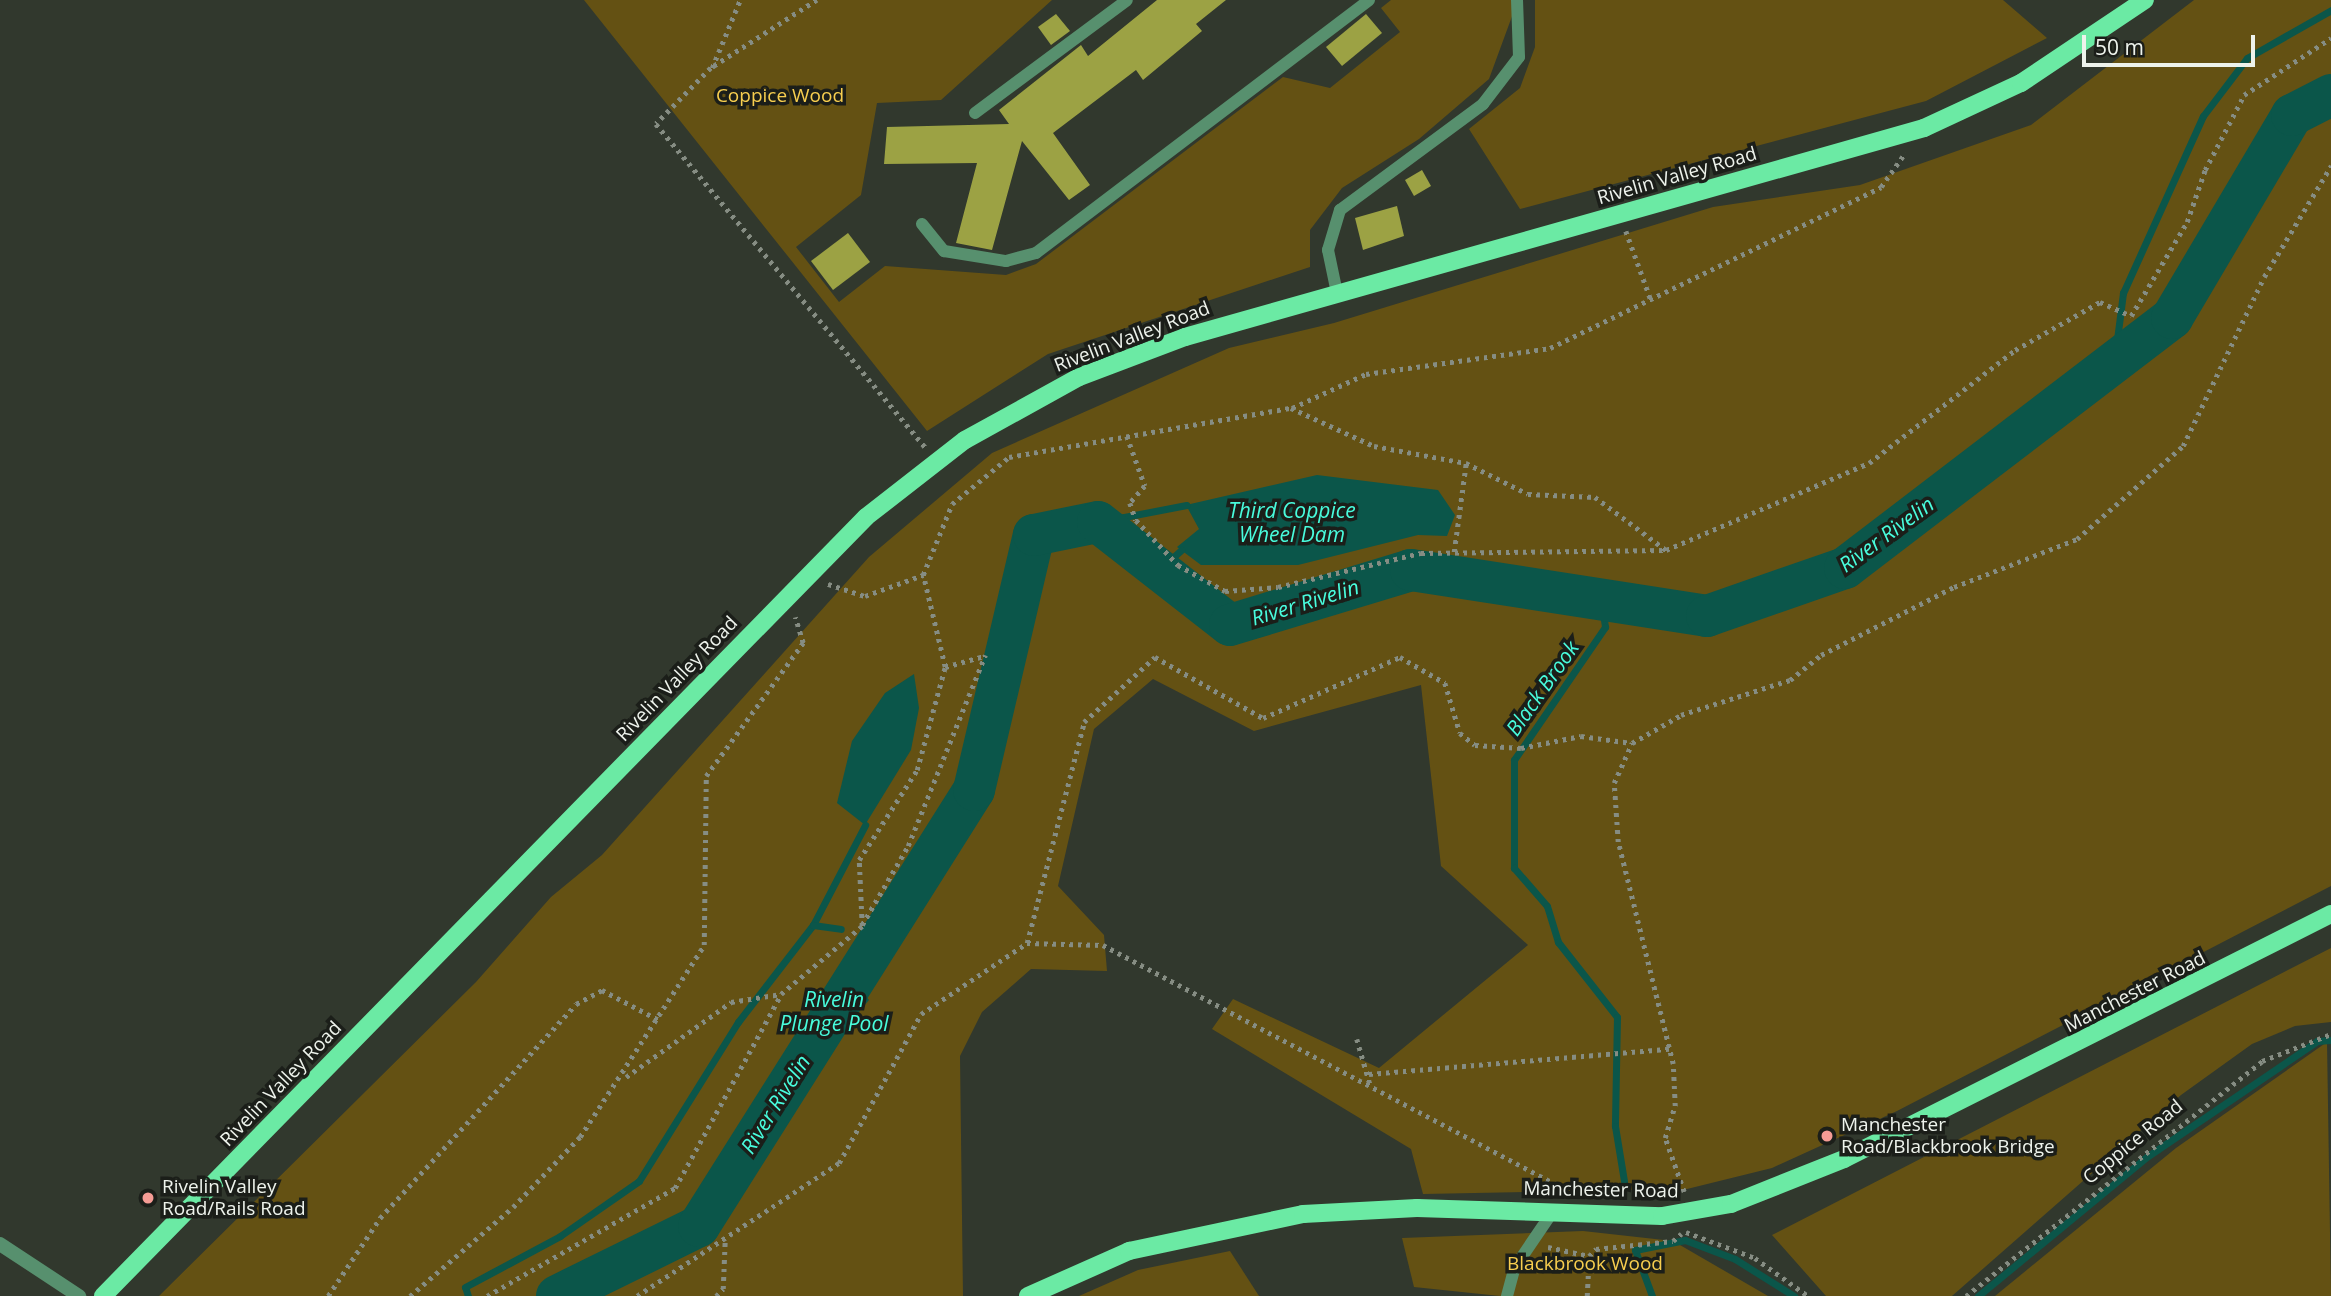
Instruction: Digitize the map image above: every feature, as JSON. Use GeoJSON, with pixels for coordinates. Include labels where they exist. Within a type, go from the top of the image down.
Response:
{"type":"FeatureCollection","features":[{"type":"Feature","properties":{"kind":"main road","name":"Rivelin Valley Road"},"geometry":{"type":"LineString","coordinates":[[103,1296],[788,596],[936,459],[1020,407],[1112,363],[1337,293],[1924,128],[2021,83],[2145,0]]}},
{"type":"Feature","properties":{"kind":"main road","name":"Manchester Road"},"geometry":{"type":"LineString","coordinates":[[1028,1296],[1129,1251],[1303,1214],[1558,1212],[1662,1216],[1692,1213],[1838,1161],[2331,914]]}},
{"type":"Feature","properties":{"kind":"street"},"geometry":{"type":"LineString","coordinates":[[0,1244],[79,1296]]}},
{"type":"Feature","properties":{"kind":"lane"},"geometry":{"type":"LineString","coordinates":[[975,113],[1127,0]]}},
{"type":"Feature","properties":{"kind":"lane"},"geometry":{"type":"LineString","coordinates":[[922,224],[944,251],[1006,261],[1036,253],[1369,0]]}},
{"type":"Feature","properties":{"kind":"lane"},"geometry":{"type":"LineString","coordinates":[[1337,293],[1328,250],[1340,210],[1483,104],[1518,57],[1517,0]]}},
{"type":"Feature","properties":{"kind":"lane"},"geometry":{"type":"LineString","coordinates":[[1507,1296],[1515,1266],[1558,1212]]}},
{"type":"Feature","properties":{"kind":"path"},"geometry":{"type":"LineString","coordinates":[[711,68],[740,0]]}},
{"type":"Feature","properties":{"kind":"path"},"geometry":{"type":"LineString","coordinates":[[817,0],[711,68],[656,124],[936,459]]}},
{"type":"Feature","properties":{"kind":"path"},"geometry":{"type":"LineString","coordinates":[[1127,436],[1145,486],[1130,503],[1136,520],[1178,565],[1225,591],[1278,587],[1421,553],[1666,550],[1869,463],[2015,350],[2101,302],[2131,316],[2187,222],[2205,170],[2244,95],[2331,38]]}},
{"type":"Feature","properties":{"kind":"path"},"geometry":{"type":"LineString","coordinates":[[862,926],[859,860],[918,770],[945,667],[923,575],[952,504],[1009,457],[1291,408],[1366,374],[1550,348],[1881,187],[1924,128]]}},
{"type":"Feature","properties":{"kind":"path"},"geometry":{"type":"LineString","coordinates":[[1692,1213],[1665,1138],[1675,1106],[1669,1049],[1618,842],[1614,783],[1632,743],[1681,715],[1790,680],[1821,654],[1954,587],[2077,539],[2183,446],[2264,277],[2331,166]]}},
{"type":"Feature","properties":{"kind":"path"},"geometry":{"type":"LineString","coordinates":[[1619,214],[1651,300]]}},
{"type":"Feature","properties":{"kind":"path"},"geometry":{"type":"LineString","coordinates":[[1291,408],[1374,446],[1466,463],[1528,494],[1595,497],[1666,550]]}},
{"type":"Feature","properties":{"kind":"path"},"geometry":{"type":"LineString","coordinates":[[1454,552],[1466,463]]}},
{"type":"Feature","properties":{"kind":"path"},"geometry":{"type":"LineString","coordinates":[[807,577],[864,596],[923,575]]}},
{"type":"Feature","properties":{"kind":"path"},"geometry":{"type":"LineString","coordinates":[[410,1296],[513,1207],[580,1137],[623,1080],[704,945],[706,776],[803,643],[788,596]]}},
{"type":"Feature","properties":{"kind":"path"},"geometry":{"type":"LineString","coordinates":[[489,1295],[675,1188],[781,994],[862,926],[913,835],[985,655],[945,667]]}},
{"type":"Feature","properties":{"kind":"path"},"geometry":{"type":"LineString","coordinates":[[1027,943],[1084,722],[1155,657],[1263,718],[1400,657],[1445,684],[1460,733],[1475,745],[1521,748],[1581,736],[1632,743]]}},
{"type":"Feature","properties":{"kind":"path"},"geometry":{"type":"LineString","coordinates":[[637,1296],[839,1163],[921,1014],[1027,943],[1103,945],[1563,1188],[1558,1212]]}},
{"type":"Feature","properties":{"kind":"path"},"geometry":{"type":"LineString","coordinates":[[328,1296],[380,1218],[576,1004],[602,990],[659,1020]]}},
{"type":"Feature","properties":{"kind":"path"},"geometry":{"type":"LineString","coordinates":[[623,1080],[731,1002],[781,994]]}},
{"type":"Feature","properties":{"kind":"path","name":"Coppice Road"},"geometry":{"type":"LineString","coordinates":[[1966,1296],[2250,1069],[2331,1034]]}},
{"type":"Feature","properties":{"kind":"path"},"geometry":{"type":"LineString","coordinates":[[1357,1039],[1371,1085]]}},
{"type":"Feature","properties":{"kind":"path"},"geometry":{"type":"LineString","coordinates":[[1369,1074],[1600,1052],[1669,1049]]}},
{"type":"Feature","properties":{"kind":"path"},"geometry":{"type":"LineString","coordinates":[[1662,1216],[1684,1231],[1755,1258],[1808,1296]]}},
{"type":"Feature","properties":{"kind":"path"},"geometry":{"type":"LineString","coordinates":[[1587,1296],[1589,1256],[1596,1249],[1673,1241],[1684,1231]]}},
{"type":"Feature","properties":{"kind":"path"},"geometry":{"type":"LineString","coordinates":[[716,1296],[723,1289],[725,1238]]}},
{"type":"Feature","properties":{"kind":"path"},"geometry":{"type":"LineString","coordinates":[[1534,1244],[1589,1256]]}},
{"type":"Feature","properties":{"kind":"green space","name":"Coppice Wood"},"geometry":{"type":"Polygon","coordinates":[[[584,0],[1052,0],[941,100],[877,103],[861,195],[796,247],[839,302],[885,266],[1006,275],[1036,264],[1283,77],[1330,88],[1400,32],[1381,8],[1391,0],[1518,0],[1489,79],[1419,139],[1342,188],[1310,230],[1310,267],[1048,354],[927,431],[584,0]]]}},
{"type":"Feature","properties":{"kind":"green space"},"geometry":{"type":"Polygon","coordinates":[[[1535,0],[2003,0],[2047,38],[1926,101],[1520,209],[1469,129],[1520,88],[1535,47],[1535,0]]]}},
{"type":"Feature","properties":{"kind":"green space"},"geometry":{"type":"Polygon","coordinates":[[[2194,0],[2331,0],[2331,886],[1897,1111],[1772,1168],[1687,1189],[1423,1194],[1411,1149],[1212,1029],[1233,999],[1379,1068],[1528,945],[1441,866],[1421,685],[1254,731],[1153,679],[1094,729],[1058,886],[1104,935],[1107,971],[1031,969],[982,1012],[960,1056],[963,1296],[159,1296],[476,982],[551,897],[602,855],[869,557],[992,453],[1229,348],[1334,323],[1713,207],[1860,185],[2031,125],[2194,0]]]}},
{"type":"Feature","properties":{"kind":"green space"},"geometry":{"type":"Polygon","coordinates":[[[2331,948],[2331,1022],[2295,1026],[2252,1044],[2181,1095],[1952,1296],[1826,1296],[1772,1235],[2331,948]]]}},
{"type":"Feature","properties":{"kind":"green space"},"geometry":{"type":"Polygon","coordinates":[[[2327,1042],[2331,1296],[1995,1296],[2176,1148],[2327,1042]]]}},
{"type":"Feature","properties":{"kind":"green space","name":"Blackbrook Wood"},"geometry":{"type":"Polygon","coordinates":[[[1583,1231],[1673,1241],[1768,1296],[1500,1296],[1414,1287],[1402,1238],[1583,1231]]]}},
{"type":"Feature","properties":{"kind":"green space"},"geometry":{"type":"Polygon","coordinates":[[[1230,1251],[1259,1296],[1079,1296],[1138,1270],[1230,1251]]]}},
{"type":"Feature","properties":{"kind":"water","name":"Third Coppice Wheel Dam"},"geometry":{"type":"Polygon","coordinates":[[[1317,475],[1438,490],[1455,515],[1447,536],[1418,535],[1298,565],[1201,565],[1177,547],[1199,529],[1186,505],[1317,475]]]}},
{"type":"Feature","properties":{"kind":"water"},"geometry":{"type":"Polygon","coordinates":[[[914,674],[919,708],[911,750],[865,825],[837,803],[852,741],[885,693],[914,674]]]}},
{"type":"Feature","properties":{"kind":"water","name":"Rivelin Plunge Pool"},"geometry":{"type":"Polygon","coordinates":[[[853,981],[869,1000],[835,1040],[805,1026],[816,994],[853,981]]]}},
{"type":"Feature","properties":{"kind":"building"},"geometry":{"type":"Polygon","coordinates":[[[1157,0],[1226,0],[1196,24],[1202,31],[1143,80],[1136,70],[1053,133],[1090,185],[1069,200],[1022,141],[992,250],[956,243],[977,163],[884,164],[887,127],[1009,124],[999,110],[1081,45],[1088,56],[1157,0]]]}},
{"type":"Feature","properties":{"kind":"building"},"geometry":{"type":"Polygon","coordinates":[[[1056,14],[1070,31],[1051,45],[1038,27],[1056,14]]]}},
{"type":"Feature","properties":{"kind":"building"},"geometry":{"type":"Polygon","coordinates":[[[1366,14],[1382,33],[1342,66],[1326,47],[1366,14]]]}},
{"type":"Feature","properties":{"kind":"building"},"geometry":{"type":"Polygon","coordinates":[[[1422,170],[1431,186],[1414,196],[1405,180],[1422,170]]]}},
{"type":"Feature","properties":{"kind":"building"},"geometry":{"type":"Polygon","coordinates":[[[1397,206],[1404,236],[1363,250],[1355,218],[1397,206]]]}},
{"type":"Feature","properties":{"kind":"building"},"geometry":{"type":"Polygon","coordinates":[[[848,233],[870,262],[833,290],[811,261],[848,233]]]}},
{"type":"Feature","properties":{"kind":"waterway"},"geometry":{"type":"LineString","coordinates":[[2114,363],[2123,293],[2203,116],[2247,58],[2331,10]]}},
{"type":"Feature","properties":{"kind":"waterway","name":"River Rivelin"},"geometry":{"type":"LineString","coordinates":[[557,1296],[699,1226],[974,790],[1034,535],[1098,522],[1230,625],[1411,570],[1707,616],[1845,568],[2172,318],[2292,115],[2331,95]]}},
{"type":"Feature","properties":{"kind":"waterway"},"geometry":{"type":"LineString","coordinates":[[1098,522],[1186,505]]}},
{"type":"Feature","properties":{"kind":"waterway"},"geometry":{"type":"LineString","coordinates":[[1159,570],[1181,550]]}},
{"type":"Feature","properties":{"kind":"waterway","name":"Black Brook"},"geometry":{"type":"LineString","coordinates":[[1601,601],[1605,627],[1514,760],[1514,868],[1547,906],[1558,942],[1617,1017],[1615,1126],[1624,1181]]}},
{"type":"Feature","properties":{"kind":"waterway"},"geometry":{"type":"LineString","coordinates":[[813,925],[865,825]]}},
{"type":"Feature","properties":{"kind":"waterway"},"geometry":{"type":"LineString","coordinates":[[468,1296],[465,1287],[560,1236],[639,1181],[738,1022],[813,925],[841,929]]}},
{"type":"Feature","properties":{"kind":"waterway"},"geometry":{"type":"LineString","coordinates":[[1978,1296],[2148,1156],[2317,1041],[2331,1040]]}},
{"type":"Feature","properties":{"kind":"waterway"},"geometry":{"type":"LineString","coordinates":[[1652,1296],[1635,1250],[1685,1240],[1735,1259],[1794,1296]]}},
{"type":"Feature","properties":{"kind":"place","name":"Manchester Road/Blackbrook Bridge"},"geometry":{"type":"Point","coordinates":[1827,1136]}},
{"type":"Feature","properties":{"kind":"place","name":"Rivelin Valley Road/Rails Road"},"geometry":{"type":"Point","coordinates":[148,1198]}}]}
